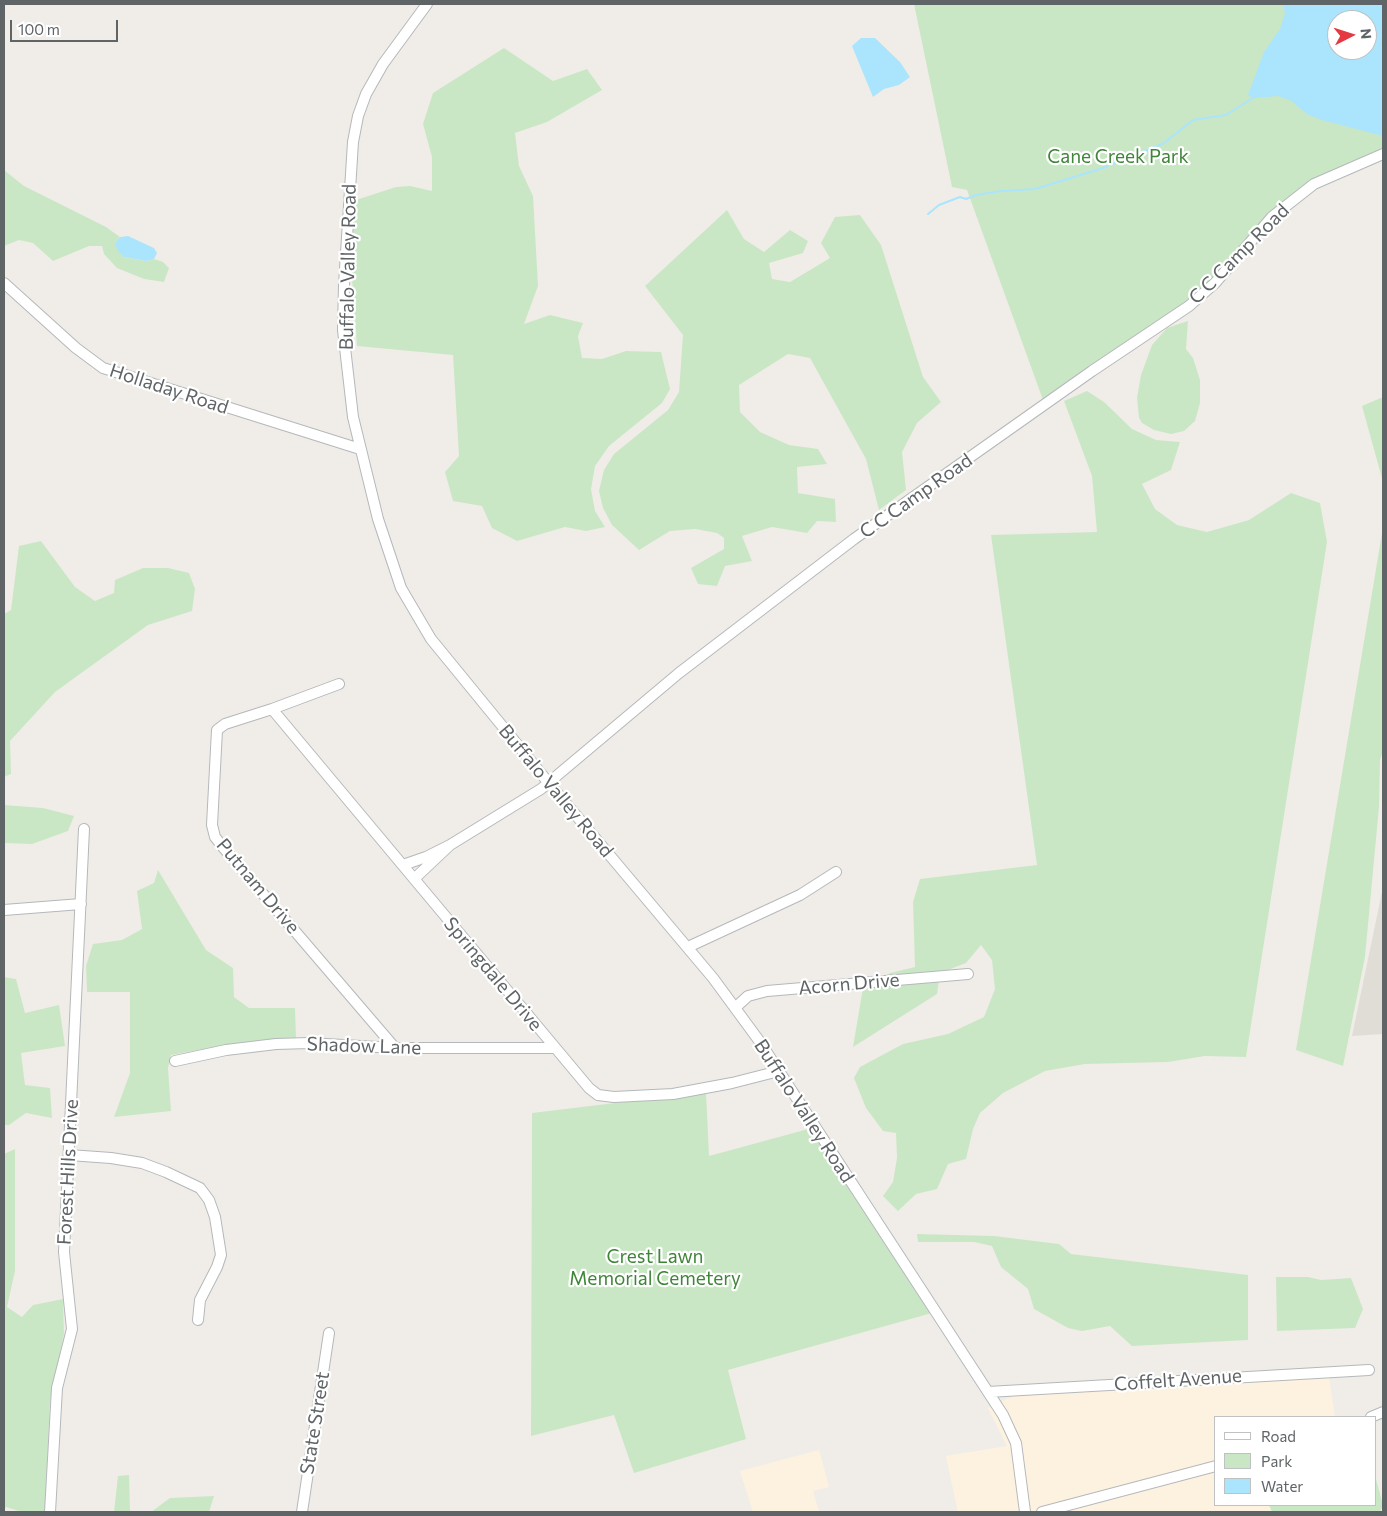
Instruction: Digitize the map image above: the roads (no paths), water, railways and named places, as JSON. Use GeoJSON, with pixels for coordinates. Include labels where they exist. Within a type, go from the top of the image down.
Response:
{"type":"FeatureCollection","features":[{"type":"Feature","properties":{"kind":"street","name":"Buffalo Valley Road"},"geometry":{"type":"LineString","coordinates":[[427,4],[383,64],[366,94],[358,116],[353,142],[344,284],[343,330],[347,377],[360,449],[388,551],[401,588],[412,610],[431,639],[736,1007],[988,1392],[1016,1443],[1025,1512]]}},
{"type":"Feature","properties":{"kind":"street","name":"C C Camp Road"},"geometry":{"type":"LineString","coordinates":[[450,845],[529,798],[679,673],[854,539],[1092,371],[1190,306],[1215,284],[1272,217],[1307,190],[1321,181],[1383,154]]}},
{"type":"Feature","properties":{"kind":"street","name":"Holladay Road"},"geometry":{"type":"LineString","coordinates":[[4,283],[76,348],[103,368],[360,449]]}},
{"type":"Feature","properties":{"kind":"street","name":"Putnam Drive"},"geometry":{"type":"LineString","coordinates":[[339,684],[225,724],[217,730],[212,825],[215,837],[395,1048]]}},
{"type":"Feature","properties":{"kind":"street","name":"Springdale Drive"},"geometry":{"type":"LineString","coordinates":[[272,709],[588,1088],[598,1095],[614,1097],[696,1091],[779,1071]]}},
{"type":"Feature","properties":{"kind":"street","name":"Forest Hills Drive"},"geometry":{"type":"LineString","coordinates":[[50,1512],[57,1388],[72,1329],[64,1252],[84,829]]}},
{"type":"Feature","properties":{"kind":"street"},"geometry":{"type":"LineString","coordinates":[[403,865],[426,857],[450,845]]}},
{"type":"Feature","properties":{"kind":"street"},"geometry":{"type":"LineString","coordinates":[[414,879],[450,845]]}},
{"type":"Feature","properties":{"kind":"street"},"geometry":{"type":"LineString","coordinates":[[688,947],[793,898],[836,872]]}},
{"type":"Feature","properties":{"kind":"street"},"geometry":{"type":"LineString","coordinates":[[4,910],[81,904]]}},
{"type":"Feature","properties":{"kind":"street","name":"Acorn Drive"},"geometry":{"type":"LineString","coordinates":[[736,1007],[748,996],[767,991],[968,974]]}},
{"type":"Feature","properties":{"kind":"street","name":"Shadow Lane"},"geometry":{"type":"LineString","coordinates":[[175,1061],[226,1050],[276,1044],[309,1043],[395,1048],[556,1048]]}},
{"type":"Feature","properties":{"kind":"street"},"geometry":{"type":"LineString","coordinates":[[69,1155],[111,1158],[142,1163],[174,1175],[200,1188],[209,1200],[215,1217],[221,1255],[200,1300],[198,1320]]}},
{"type":"Feature","properties":{"kind":"street","name":"State Street"},"geometry":{"type":"LineString","coordinates":[[302,1512],[329,1333]]}},
{"type":"Feature","properties":{"kind":"street","name":"Coffelt Avenue"},"geometry":{"type":"LineString","coordinates":[[988,1392],[1369,1370]]}},
{"type":"Feature","properties":{"kind":"street"},"geometry":{"type":"LineString","coordinates":[[1042,1512],[1214,1467]]}},
{"type":"Feature","properties":{"kind":"water"},"geometry":{"type":"Polygon","coordinates":[[[1283,4],[1383,4],[1383,136],[1322,120],[1307,114],[1290,100],[1278,96],[1253,98],[1248,95],[1264,52],[1280,29],[1285,13],[1283,4]]]}},
{"type":"Feature","properties":{"kind":"water"},"geometry":{"type":"Polygon","coordinates":[[[861,38],[875,38],[900,62],[910,77],[899,85],[884,89],[873,97],[852,46],[861,38]]]}},
{"type":"Feature","properties":{"kind":"water"},"geometry":{"type":"Polygon","coordinates":[[[128,236],[154,248],[157,253],[154,259],[146,261],[124,257],[118,251],[115,243],[120,237],[128,236]]]}},
{"type":"Feature","properties":{"kind":"waterway"},"geometry":{"type":"LineString","coordinates":[[928,214],[939,205],[960,197],[966,199],[976,195],[1001,191],[1035,189],[1103,168],[1164,143],[1193,120],[1226,115],[1253,98]]}},
{"type":"Feature","properties":{"kind":"park label","name":"Cane Creek Park"},"geometry":{"type":"Point","coordinates":[1118,157]}},
{"type":"Feature","properties":{"kind":"park label","name":"Crest Lawn Memorial Cemetery"},"geometry":{"type":"Point","coordinates":[655,1268]}}]}
